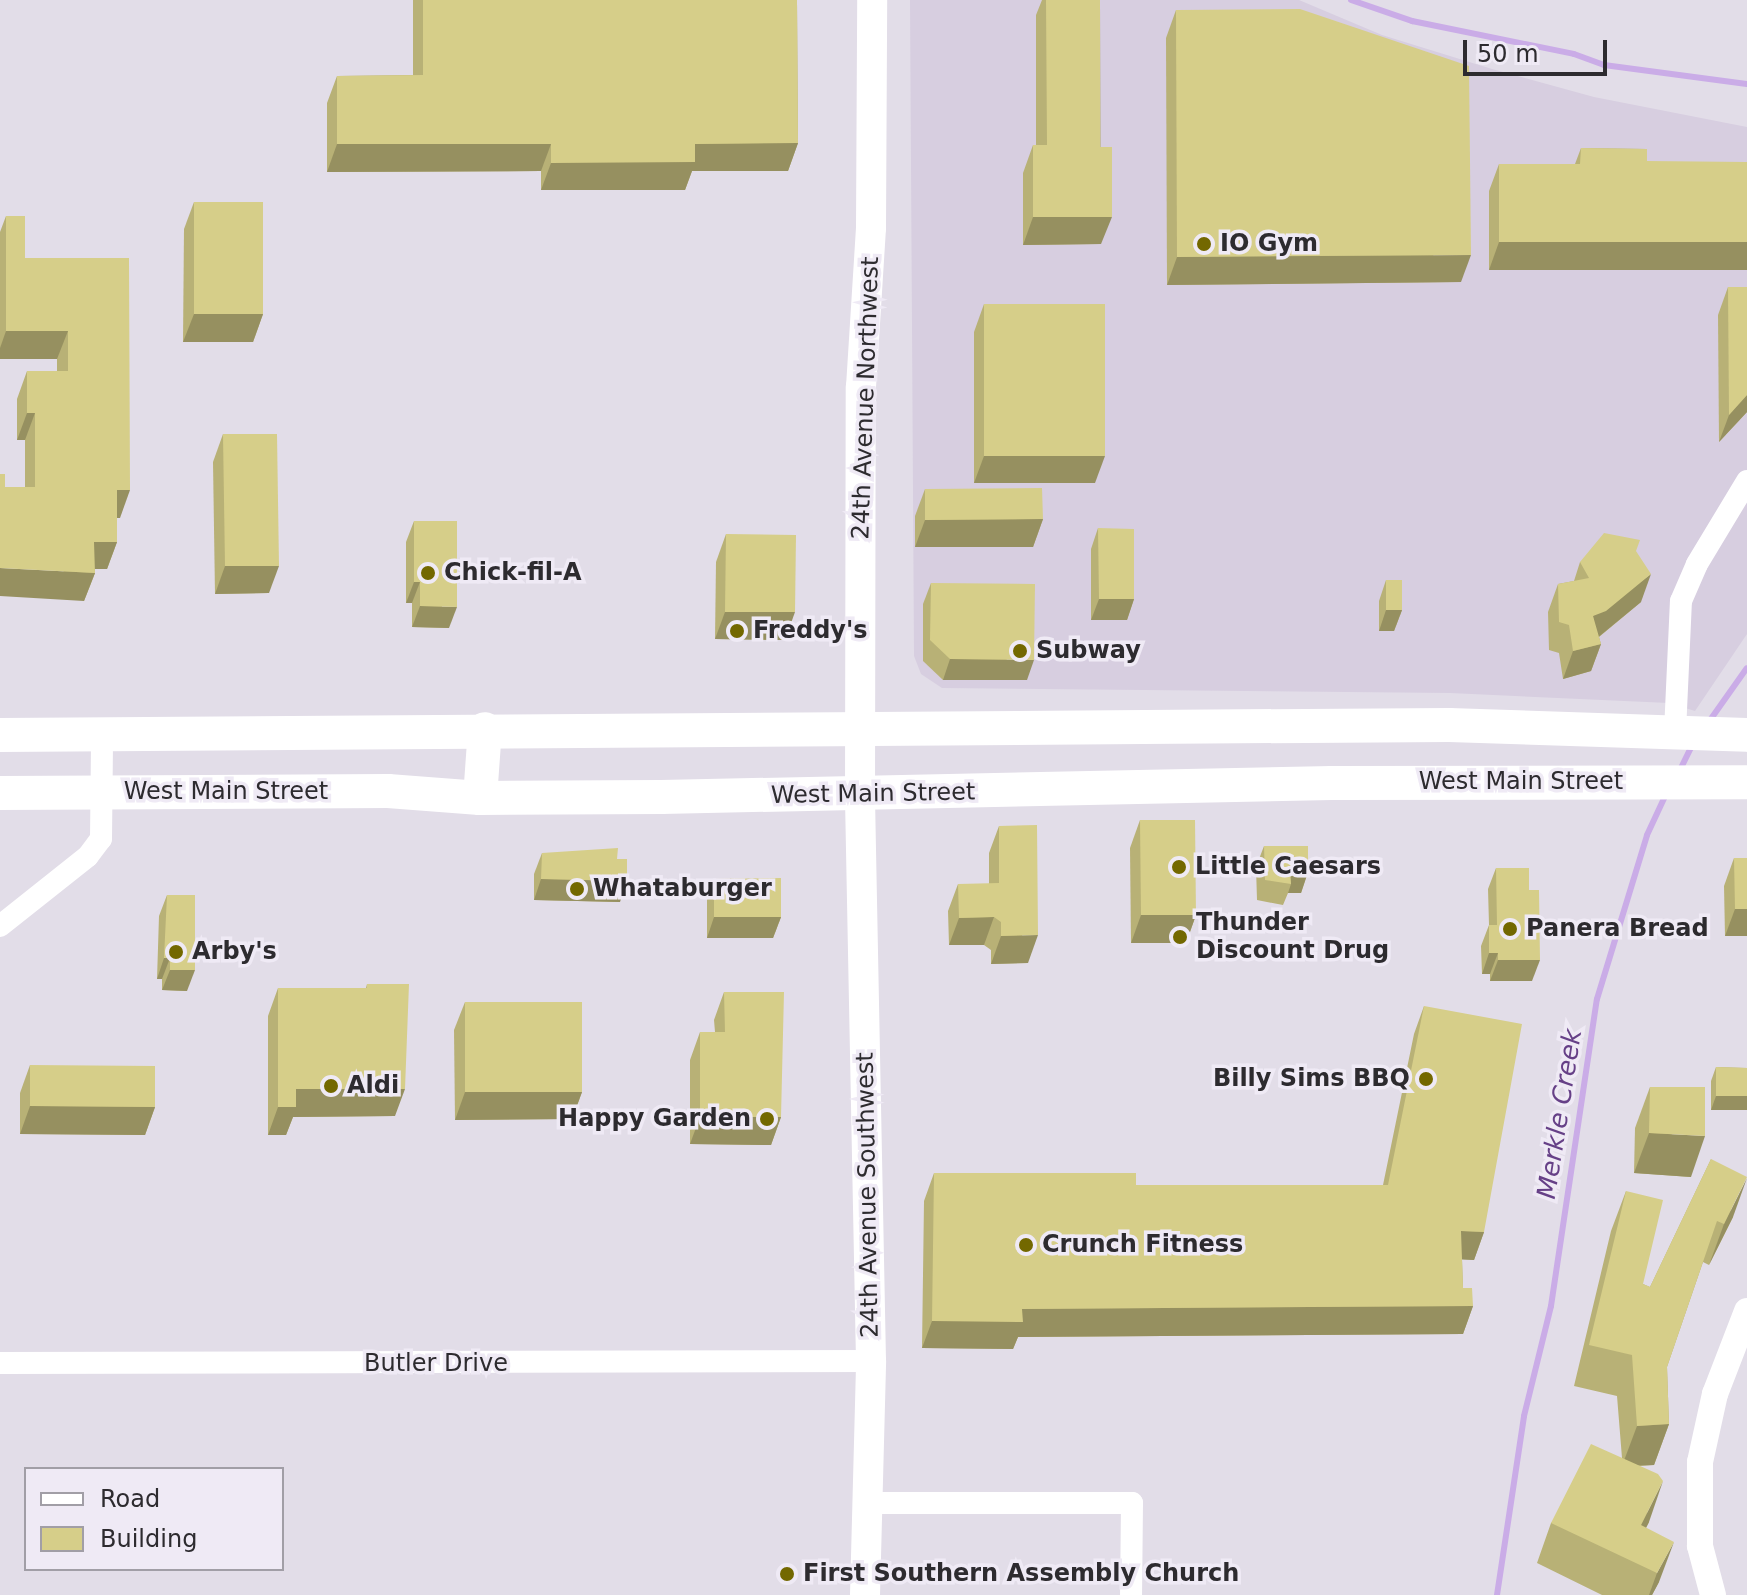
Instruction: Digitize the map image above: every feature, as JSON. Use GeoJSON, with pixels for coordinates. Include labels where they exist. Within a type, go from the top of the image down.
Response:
{"type":"FeatureCollection","features":[{"type":"Feature","properties":{"kind":"main road","name":"24th Avenue Northwest"},"geometry":{"type":"LineString","coordinates":[[860,796],[861,387],[871,228],[872,0]]}},
{"type":"Feature","properties":{"kind":"main road"},"geometry":{"type":"LineString","coordinates":[[0,735],[485,729],[1449,725],[1747,735]]}},
{"type":"Feature","properties":{"kind":"main road"},"geometry":{"type":"LineString","coordinates":[[480,798],[485,729]]}},
{"type":"Feature","properties":{"kind":"main road","name":"West Main Street"},"geometry":{"type":"LineString","coordinates":[[0,793],[388,791],[480,798],[860,796],[1332,783],[1737,782]]}},
{"type":"Feature","properties":{"kind":"main road","name":"24th Avenue Southwest"},"geometry":{"type":"LineString","coordinates":[[860,796],[871,1361],[865,1595]]}},
{"type":"Feature","properties":{"kind":"street"},"geometry":{"type":"LineString","coordinates":[[1680,732],[1681,601],[1697,564],[1747,481]]}},
{"type":"Feature","properties":{"kind":"street"},"geometry":{"type":"LineString","coordinates":[[0,926],[96,847],[104,831],[102,735]]}},
{"type":"Feature","properties":{"kind":"street"},"geometry":{"type":"LineString","coordinates":[[1713,1595],[1700,1546],[1700,1462],[1715,1394],[1747,1311]]}},
{"type":"Feature","properties":{"kind":"street","name":"Butler Drive"},"geometry":{"type":"LineString","coordinates":[[0,1363],[871,1361]]}},
{"type":"Feature","properties":{"kind":"street"},"geometry":{"type":"LineString","coordinates":[[865,1503],[1132,1503],[1131,1595]]}},
{"type":"Feature","properties":{"kind":"shaded area"},"geometry":{"type":"Polygon","coordinates":[[[910,0],[1299,0],[1382,35],[1492,69],[1594,97],[1747,127],[1747,634],[1695,711],[1669,703],[1450,693],[942,688],[921,674],[914,656],[910,0]]]}},
{"type":"Feature","properties":{"kind":"building"},"geometry":{"type":"Polygon","coordinates":[[[423,0],[797,0],[798,143],[695,144],[695,162],[551,163],[551,144],[337,144],[337,76],[423,75],[423,0]]]}},
{"type":"Feature","properties":{"kind":"building"},"geometry":{"type":"Polygon","coordinates":[[[1046,0],[1100,0],[1100,147],[1112,147],[1112,217],[1033,217],[1033,145],[1047,145],[1046,0]]]}},
{"type":"Feature","properties":{"kind":"building"},"geometry":{"type":"Polygon","coordinates":[[[1300,9],[1469,66],[1471,255],[1177,257],[1176,10],[1300,9]]]}},
{"type":"Feature","properties":{"kind":"building"},"geometry":{"type":"Polygon","coordinates":[[[1581,148],[1647,149],[1647,161],[1747,162],[1747,242],[1499,242],[1499,164],[1580,164],[1581,148]]]}},
{"type":"Feature","properties":{"kind":"building"},"geometry":{"type":"Polygon","coordinates":[[[194,202],[263,202],[263,314],[194,314],[194,202]]]}},
{"type":"Feature","properties":{"kind":"building"},"geometry":{"type":"Polygon","coordinates":[[[6,216],[25,216],[25,258],[129,258],[130,490],[117,490],[117,542],[94,542],[95,573],[0,568],[0,474],[5,474],[5,487],[35,487],[35,413],[27,413],[27,371],[68,371],[68,331],[6,331],[6,216]]]}},
{"type":"Feature","properties":{"kind":"building"},"geometry":{"type":"Polygon","coordinates":[[[1728,287],[1747,287],[1747,395],[1729,415],[1728,287]]]}},
{"type":"Feature","properties":{"kind":"building"},"geometry":{"type":"Polygon","coordinates":[[[984,304],[1105,304],[1105,456],[984,456],[984,304]]]}},
{"type":"Feature","properties":{"kind":"building"},"geometry":{"type":"Polygon","coordinates":[[[223,434],[277,434],[279,566],[225,566],[223,434]]]}},
{"type":"Feature","properties":{"kind":"building"},"geometry":{"type":"Polygon","coordinates":[[[1042,488],[1043,519],[925,520],[925,489],[1042,488]]]}},
{"type":"Feature","properties":{"kind":"building"},"geometry":{"type":"Polygon","coordinates":[[[414,521],[457,521],[457,607],[420,606],[420,582],[414,582],[414,521]]]}},
{"type":"Feature","properties":{"kind":"building"},"geometry":{"type":"Polygon","coordinates":[[[1098,528],[1134,529],[1134,599],[1099,599],[1098,528]]]}},
{"type":"Feature","properties":{"kind":"building"},"geometry":{"type":"Polygon","coordinates":[[[1604,533],[1640,540],[1636,551],[1651,574],[1606,611],[1593,616],[1601,644],[1573,651],[1569,625],[1559,622],[1558,584],[1589,578],[1580,562],[1604,533]]]}},
{"type":"Feature","properties":{"kind":"building"},"geometry":{"type":"Polygon","coordinates":[[[726,534],[796,535],[795,612],[725,612],[726,534]]]}},
{"type":"Feature","properties":{"kind":"building"},"geometry":{"type":"Polygon","coordinates":[[[1386,580],[1402,580],[1402,610],[1386,610],[1386,580]]]}},
{"type":"Feature","properties":{"kind":"building"},"geometry":{"type":"Polygon","coordinates":[[[931,583],[1035,584],[1034,660],[950,659],[930,640],[931,583]]]}},
{"type":"Feature","properties":{"kind":"building"},"geometry":{"type":"Polygon","coordinates":[[[1140,820],[1195,820],[1196,915],[1141,915],[1140,820]]]}},
{"type":"Feature","properties":{"kind":"building"},"geometry":{"type":"Polygon","coordinates":[[[1037,825],[1038,935],[1001,936],[1001,922],[994,917],[959,918],[958,884],[999,883],[999,826],[1037,825]]]}},
{"type":"Feature","properties":{"kind":"building"},"geometry":{"type":"Polygon","coordinates":[[[1264,846],[1308,846],[1308,872],[1290,872],[1291,884],[1265,880],[1264,846]]]}},
{"type":"Feature","properties":{"kind":"building"},"geometry":{"type":"Polygon","coordinates":[[[618,848],[617,859],[627,859],[627,881],[541,879],[542,853],[618,848]]]}},
{"type":"Feature","properties":{"kind":"building"},"geometry":{"type":"Polygon","coordinates":[[[1734,858],[1747,858],[1747,909],[1735,909],[1734,858]]]}},
{"type":"Feature","properties":{"kind":"building","name":"Panera Bread"},"geometry":{"type":"Polygon","coordinates":[[[1496,868],[1529,868],[1529,890],[1539,890],[1540,960],[1498,960],[1498,953],[1489,953],[1489,925],[1497,925],[1496,868]]]}},
{"type":"Feature","properties":{"kind":"building"},"geometry":{"type":"Polygon","coordinates":[[[781,878],[781,917],[714,917],[714,879],[781,878]]]}},
{"type":"Feature","properties":{"kind":"building"},"geometry":{"type":"Polygon","coordinates":[[[167,895],[195,895],[195,970],[170,970],[170,958],[164,958],[167,895]]]}},
{"type":"Feature","properties":{"kind":"building","name":"Aldi"},"geometry":{"type":"Polygon","coordinates":[[[367,984],[409,984],[405,1089],[296,1089],[296,1107],[278,1107],[278,988],[367,988],[367,984]]]}},
{"type":"Feature","properties":{"kind":"building"},"geometry":{"type":"Polygon","coordinates":[[[724,992],[784,992],[781,1117],[700,1117],[700,1032],[725,1032],[724,992]]]}},
{"type":"Feature","properties":{"kind":"building"},"geometry":{"type":"Polygon","coordinates":[[[465,1002],[582,1002],[582,1092],[465,1092],[465,1002]]]}},
{"type":"Feature","properties":{"kind":"building"},"geometry":{"type":"Polygon","coordinates":[[[1424,1006],[1522,1024],[1484,1232],[1461,1231],[1463,1288],[1472,1288],[1473,1306],[1022,1309],[1023,1322],[932,1321],[934,1173],[1136,1173],[1136,1185],[1388,1185],[1424,1006]]]}},
{"type":"Feature","properties":{"kind":"building"},"geometry":{"type":"Polygon","coordinates":[[[30,1065],[155,1066],[155,1107],[30,1106],[30,1065]]]}},
{"type":"Feature","properties":{"kind":"building"},"geometry":{"type":"Polygon","coordinates":[[[1716,1067],[1747,1068],[1747,1096],[1716,1096],[1716,1067]]]}},
{"type":"Feature","properties":{"kind":"building"},"geometry":{"type":"Polygon","coordinates":[[[1650,1087],[1705,1087],[1705,1136],[1649,1133],[1650,1087]]]}},
{"type":"Feature","properties":{"kind":"building"},"geometry":{"type":"Polygon","coordinates":[[[1711,1159],[1747,1177],[1724,1224],[1717,1221],[1667,1367],[1669,1424],[1637,1426],[1632,1355],[1589,1345],[1626,1191],[1663,1200],[1643,1284],[1650,1287],[1711,1159]]]}},
{"type":"Feature","properties":{"kind":"building"},"geometry":{"type":"Polygon","coordinates":[[[1591,1444],[1658,1474],[1663,1481],[1641,1525],[1674,1542],[1657,1573],[1551,1523],[1591,1444]]]}},
{"type":"Feature","properties":{"kind":"waterway"},"geometry":{"type":"LineString","coordinates":[[1351,0],[1412,21],[1574,54],[1604,65],[1747,84]]}},
{"type":"Feature","properties":{"kind":"waterway","name":"Merkle Creek"},"geometry":{"type":"LineString","coordinates":[[1708,723],[1747,668]]}},
{"type":"Feature","properties":{"kind":"waterway","name":"Merkle Creek"},"geometry":{"type":"LineString","coordinates":[[1680,770],[1692,745]]}},
{"type":"Feature","properties":{"kind":"waterway","name":"Merkle Creek"},"geometry":{"type":"LineString","coordinates":[[1497,1595],[1524,1416],[1551,1306],[1597,999],[1647,835],[1666,794]]}},
{"type":"Feature","properties":{"kind":"place","name":"IO Gym"},"geometry":{"type":"Point","coordinates":[1204,244]}},
{"type":"Feature","properties":{"kind":"place","name":"Chick-fil-A"},"geometry":{"type":"Point","coordinates":[428,573]}},
{"type":"Feature","properties":{"kind":"place","name":"Freddy's"},"geometry":{"type":"Point","coordinates":[737,631]}},
{"type":"Feature","properties":{"kind":"place","name":"Subway"},"geometry":{"type":"Point","coordinates":[1020,651]}},
{"type":"Feature","properties":{"kind":"place","name":"Little Caesars"},"geometry":{"type":"Point","coordinates":[1179,867]}},
{"type":"Feature","properties":{"kind":"place","name":"Whataburger"},"geometry":{"type":"Point","coordinates":[577,889]}},
{"type":"Feature","properties":{"kind":"place","name":"Panera Bread"},"geometry":{"type":"Point","coordinates":[1510,929]}},
{"type":"Feature","properties":{"kind":"place","name":"Thunder Discount Drug"},"geometry":{"type":"Point","coordinates":[1180,937]}},
{"type":"Feature","properties":{"kind":"place","name":"Arby's"},"geometry":{"type":"Point","coordinates":[176,952]}},
{"type":"Feature","properties":{"kind":"place","name":"Billy Sims BBQ"},"geometry":{"type":"Point","coordinates":[1426,1079]}},
{"type":"Feature","properties":{"kind":"place","name":"Aldi"},"geometry":{"type":"Point","coordinates":[331,1086]}},
{"type":"Feature","properties":{"kind":"place","name":"Happy Garden"},"geometry":{"type":"Point","coordinates":[767,1119]}},
{"type":"Feature","properties":{"kind":"place","name":"Crunch Fitness"},"geometry":{"type":"Point","coordinates":[1026,1245]}},
{"type":"Feature","properties":{"kind":"place","name":"First Southern Assembly Church"},"geometry":{"type":"Point","coordinates":[787,1574]}}]}
